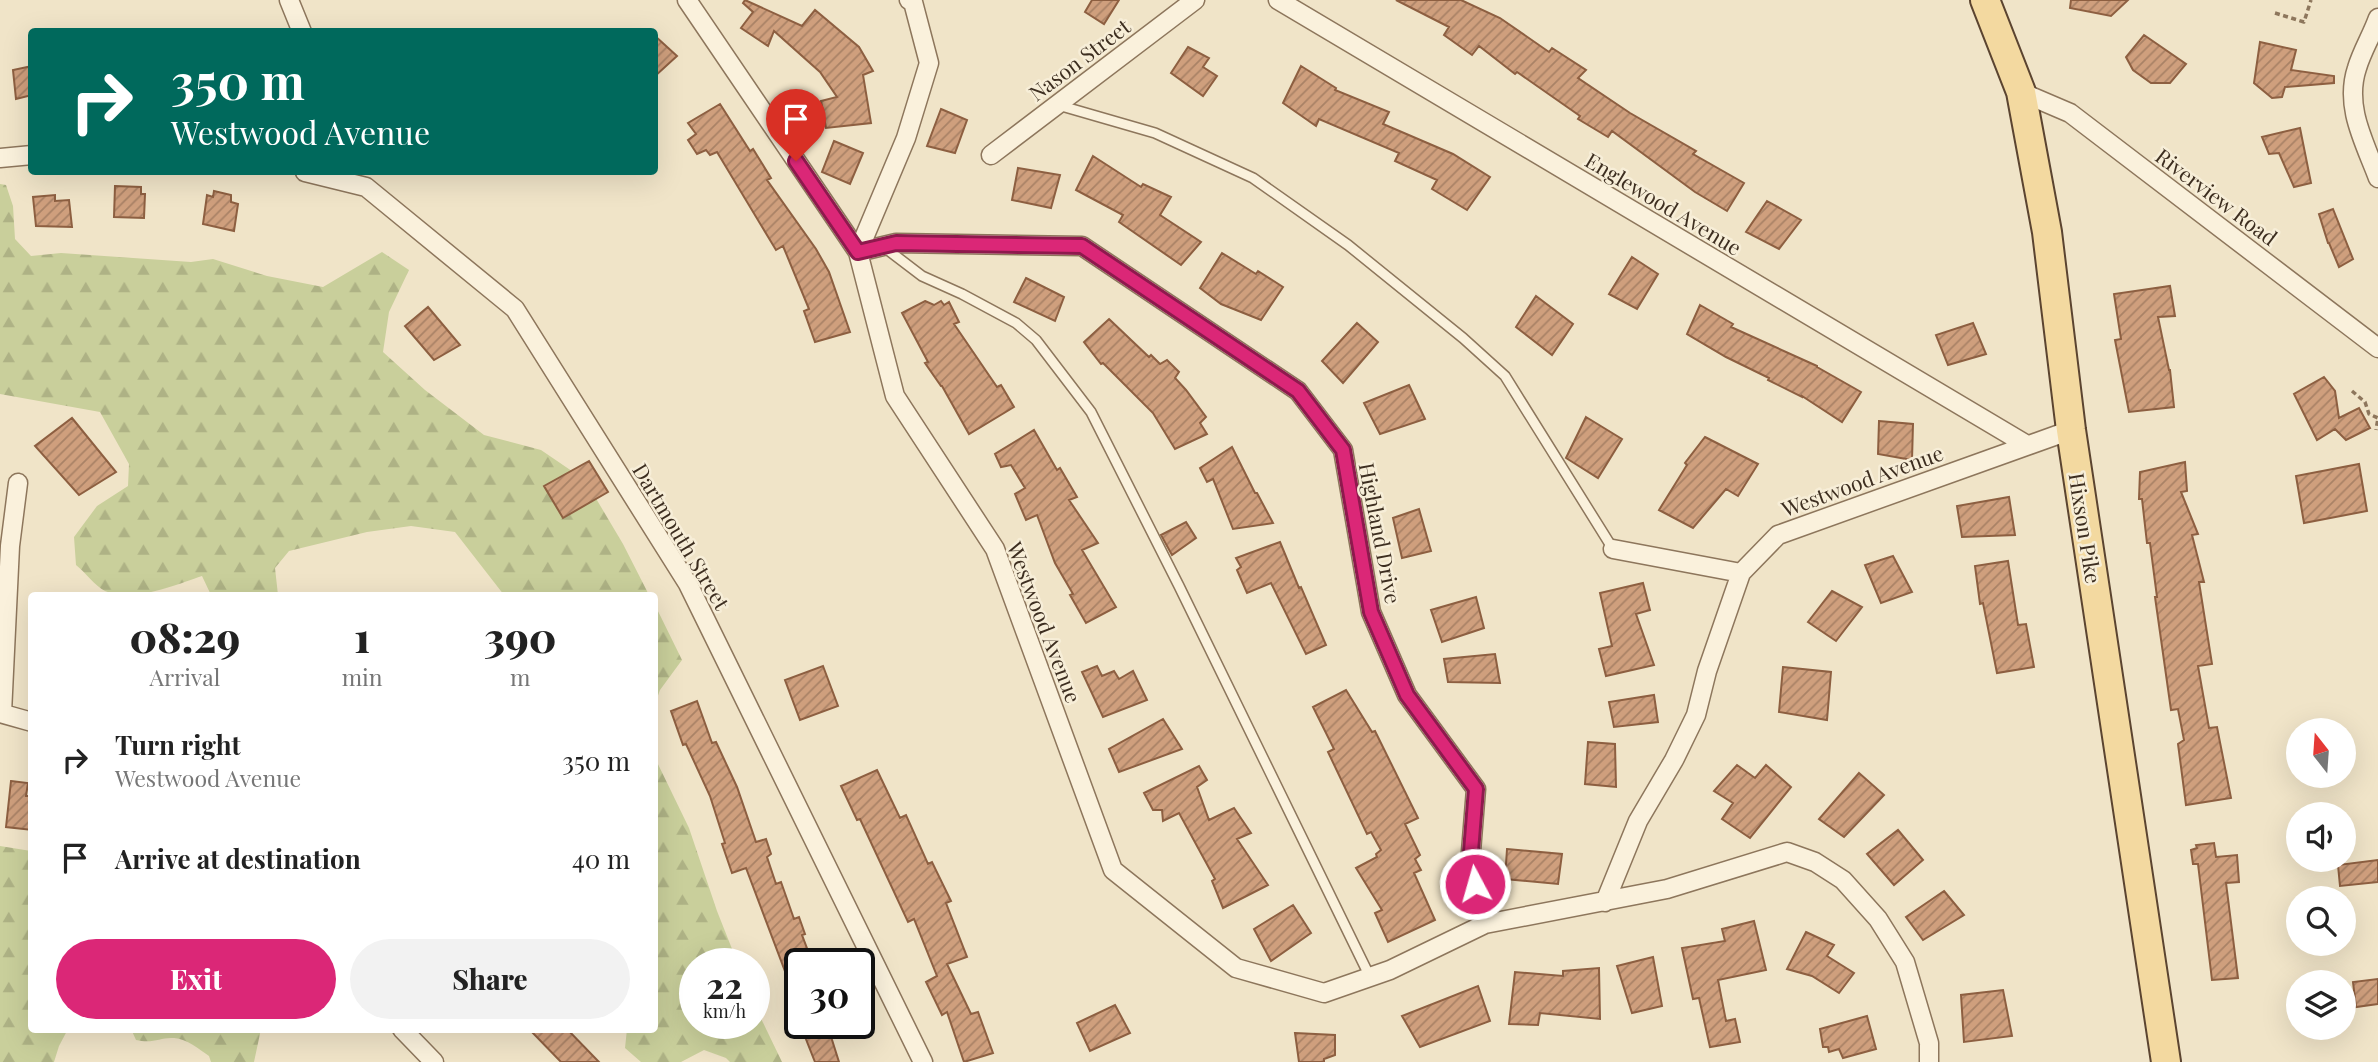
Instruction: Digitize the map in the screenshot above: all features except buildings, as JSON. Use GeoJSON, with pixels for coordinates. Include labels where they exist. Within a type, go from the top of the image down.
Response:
{"type":"FeatureCollection","features":[{"type":"Feature","properties":{"kind":"main road","name":"Hixson Pike"},"geometry":{"type":"LineString","coordinates":[[1985,0],[2021,92],[2047,232],[2071,430],[2166,1062]]}},
{"type":"Feature","properties":{"kind":"street"},"geometry":{"type":"LineString","coordinates":[[289,0],[300,28]]}},
{"type":"Feature","properties":{"kind":"street","name":"Westwood Avenue"},"geometry":{"type":"LineString","coordinates":[[687,0],[858,252],[895,396],[995,549],[1113,870],[1236,968],[1324,993],[1390,970],[1485,924]]}},
{"type":"Feature","properties":{"kind":"street"},"geometry":{"type":"LineString","coordinates":[[858,252],[906,138],[929,63],[913,2],[909,0]]}},
{"type":"Feature","properties":{"kind":"street","name":"Nason Street"},"geometry":{"type":"LineString","coordinates":[[991,155],[1195,0]]}},
{"type":"Feature","properties":{"kind":"street","name":"Englewood Avenue"},"geometry":{"type":"LineString","coordinates":[[1278,0],[2027,445]]}},
{"type":"Feature","properties":{"kind":"street"},"geometry":{"type":"LineString","coordinates":[[2378,18],[2356,70],[2352,90],[2354,113],[2378,178]]}},
{"type":"Feature","properties":{"kind":"street","name":"Riverview Road"},"geometry":{"type":"LineString","coordinates":[[2021,92],[2070,113],[2378,348]]}},
{"type":"Feature","properties":{"kind":"street"},"geometry":{"type":"LineString","coordinates":[[0,158],[28,155]]}},
{"type":"Feature","properties":{"kind":"street","name":"Dartmouth Street"},"geometry":{"type":"LineString","coordinates":[[330,175],[363,179],[515,309],[688,584],[923,1062]]}},
{"type":"Feature","properties":{"kind":"street","name":"Highland Drive"},"geometry":{"type":"LineString","coordinates":[[858,252],[896,243],[1082,246],[1298,391],[1343,450],[1371,612],[1407,695],[1476,789],[1470,864],[1485,924]]}},
{"type":"Feature","properties":{"kind":"street","name":"Westwood Avenue"},"geometry":{"type":"LineString","coordinates":[[1605,902],[1638,821],[1674,760],[1696,715],[1707,671],[1741,573],[1779,535],[2071,430]]}},
{"type":"Feature","properties":{"kind":"street"},"geometry":{"type":"LineString","coordinates":[[18,483],[5,545],[1,713],[28,721]]}},
{"type":"Feature","properties":{"kind":"street"},"geometry":{"type":"LineString","coordinates":[[1613,549],[1741,573]]}},
{"type":"Feature","properties":{"kind":"street"},"geometry":{"type":"LineString","coordinates":[[1485,924],[1667,889],[1787,852],[1815,862],[1843,880],[1878,919],[1905,962],[1929,1043],[1929,1062]]}},
{"type":"Feature","properties":{"kind":"street"},"geometry":{"type":"LineString","coordinates":[[406,1033],[434,1062]]}},
{"type":"Feature","properties":{"kind":"lane"},"geometry":{"type":"LineString","coordinates":[[1057,105],[1155,132],[1253,178],[1348,245],[1463,338],[1505,376],[1613,549]]}},
{"type":"Feature","properties":{"kind":"lane"},"geometry":{"type":"LineString","coordinates":[[883,246],[922,276],[1016,323],[1037,340],[1091,412],[1370,977]]}},
{"type":"Feature","properties":{"kind":"path"},"geometry":{"type":"LineString","coordinates":[[2275,13],[2304,22],[2311,0]]}},
{"type":"Feature","properties":{"kind":"path"},"geometry":{"type":"LineString","coordinates":[[2352,391],[2365,402],[2369,414],[2378,418],[2376,430]]}},
{"type":"Feature","properties":{"kind":"green space"},"geometry":{"type":"Polygon","coordinates":[[[0,184],[6,185],[13,206],[15,239],[31,256],[61,253],[191,262],[213,259],[267,276],[323,287],[382,252],[409,270],[389,312],[383,352],[425,390],[484,435],[541,450],[585,480],[647,592],[502,592],[455,532],[411,526],[367,532],[289,551],[275,568],[278,592],[210,592],[202,576],[150,592],[105,591],[76,565],[74,537],[97,506],[128,486],[129,464],[100,412],[0,394],[0,184]]]}},
{"type":"Feature","properties":{"kind":"green space"},"geometry":{"type":"Polygon","coordinates":[[[658,611],[682,660],[658,696],[658,611]]]}},
{"type":"Feature","properties":{"kind":"green space"},"geometry":{"type":"Polygon","coordinates":[[[658,764],[689,828],[732,948],[679,948],[679,1039],[770,1037],[782,1062],[730,1062],[704,1050],[681,1062],[641,1062],[625,1048],[627,1033],[658,1033],[658,764]]]}},
{"type":"Feature","properties":{"kind":"green space"},"geometry":{"type":"Polygon","coordinates":[[[0,846],[28,851],[28,1033],[66,1033],[54,1062],[0,1062],[0,846]]]}},
{"type":"Feature","properties":{"kind":"green space"},"geometry":{"type":"Polygon","coordinates":[[[133,1033],[260,1033],[254,1062],[211,1062],[209,1056],[193,1045],[174,1038],[136,1040],[133,1033]]]}},
{"type":"Feature","properties":{"kind":"route"},"geometry":{"type":"LineString","coordinates":[[796,161],[858,252],[896,243],[1082,246],[1298,391],[1343,450],[1371,612],[1407,695],[1476,789],[1470,864],[1475,884]]}}]}
